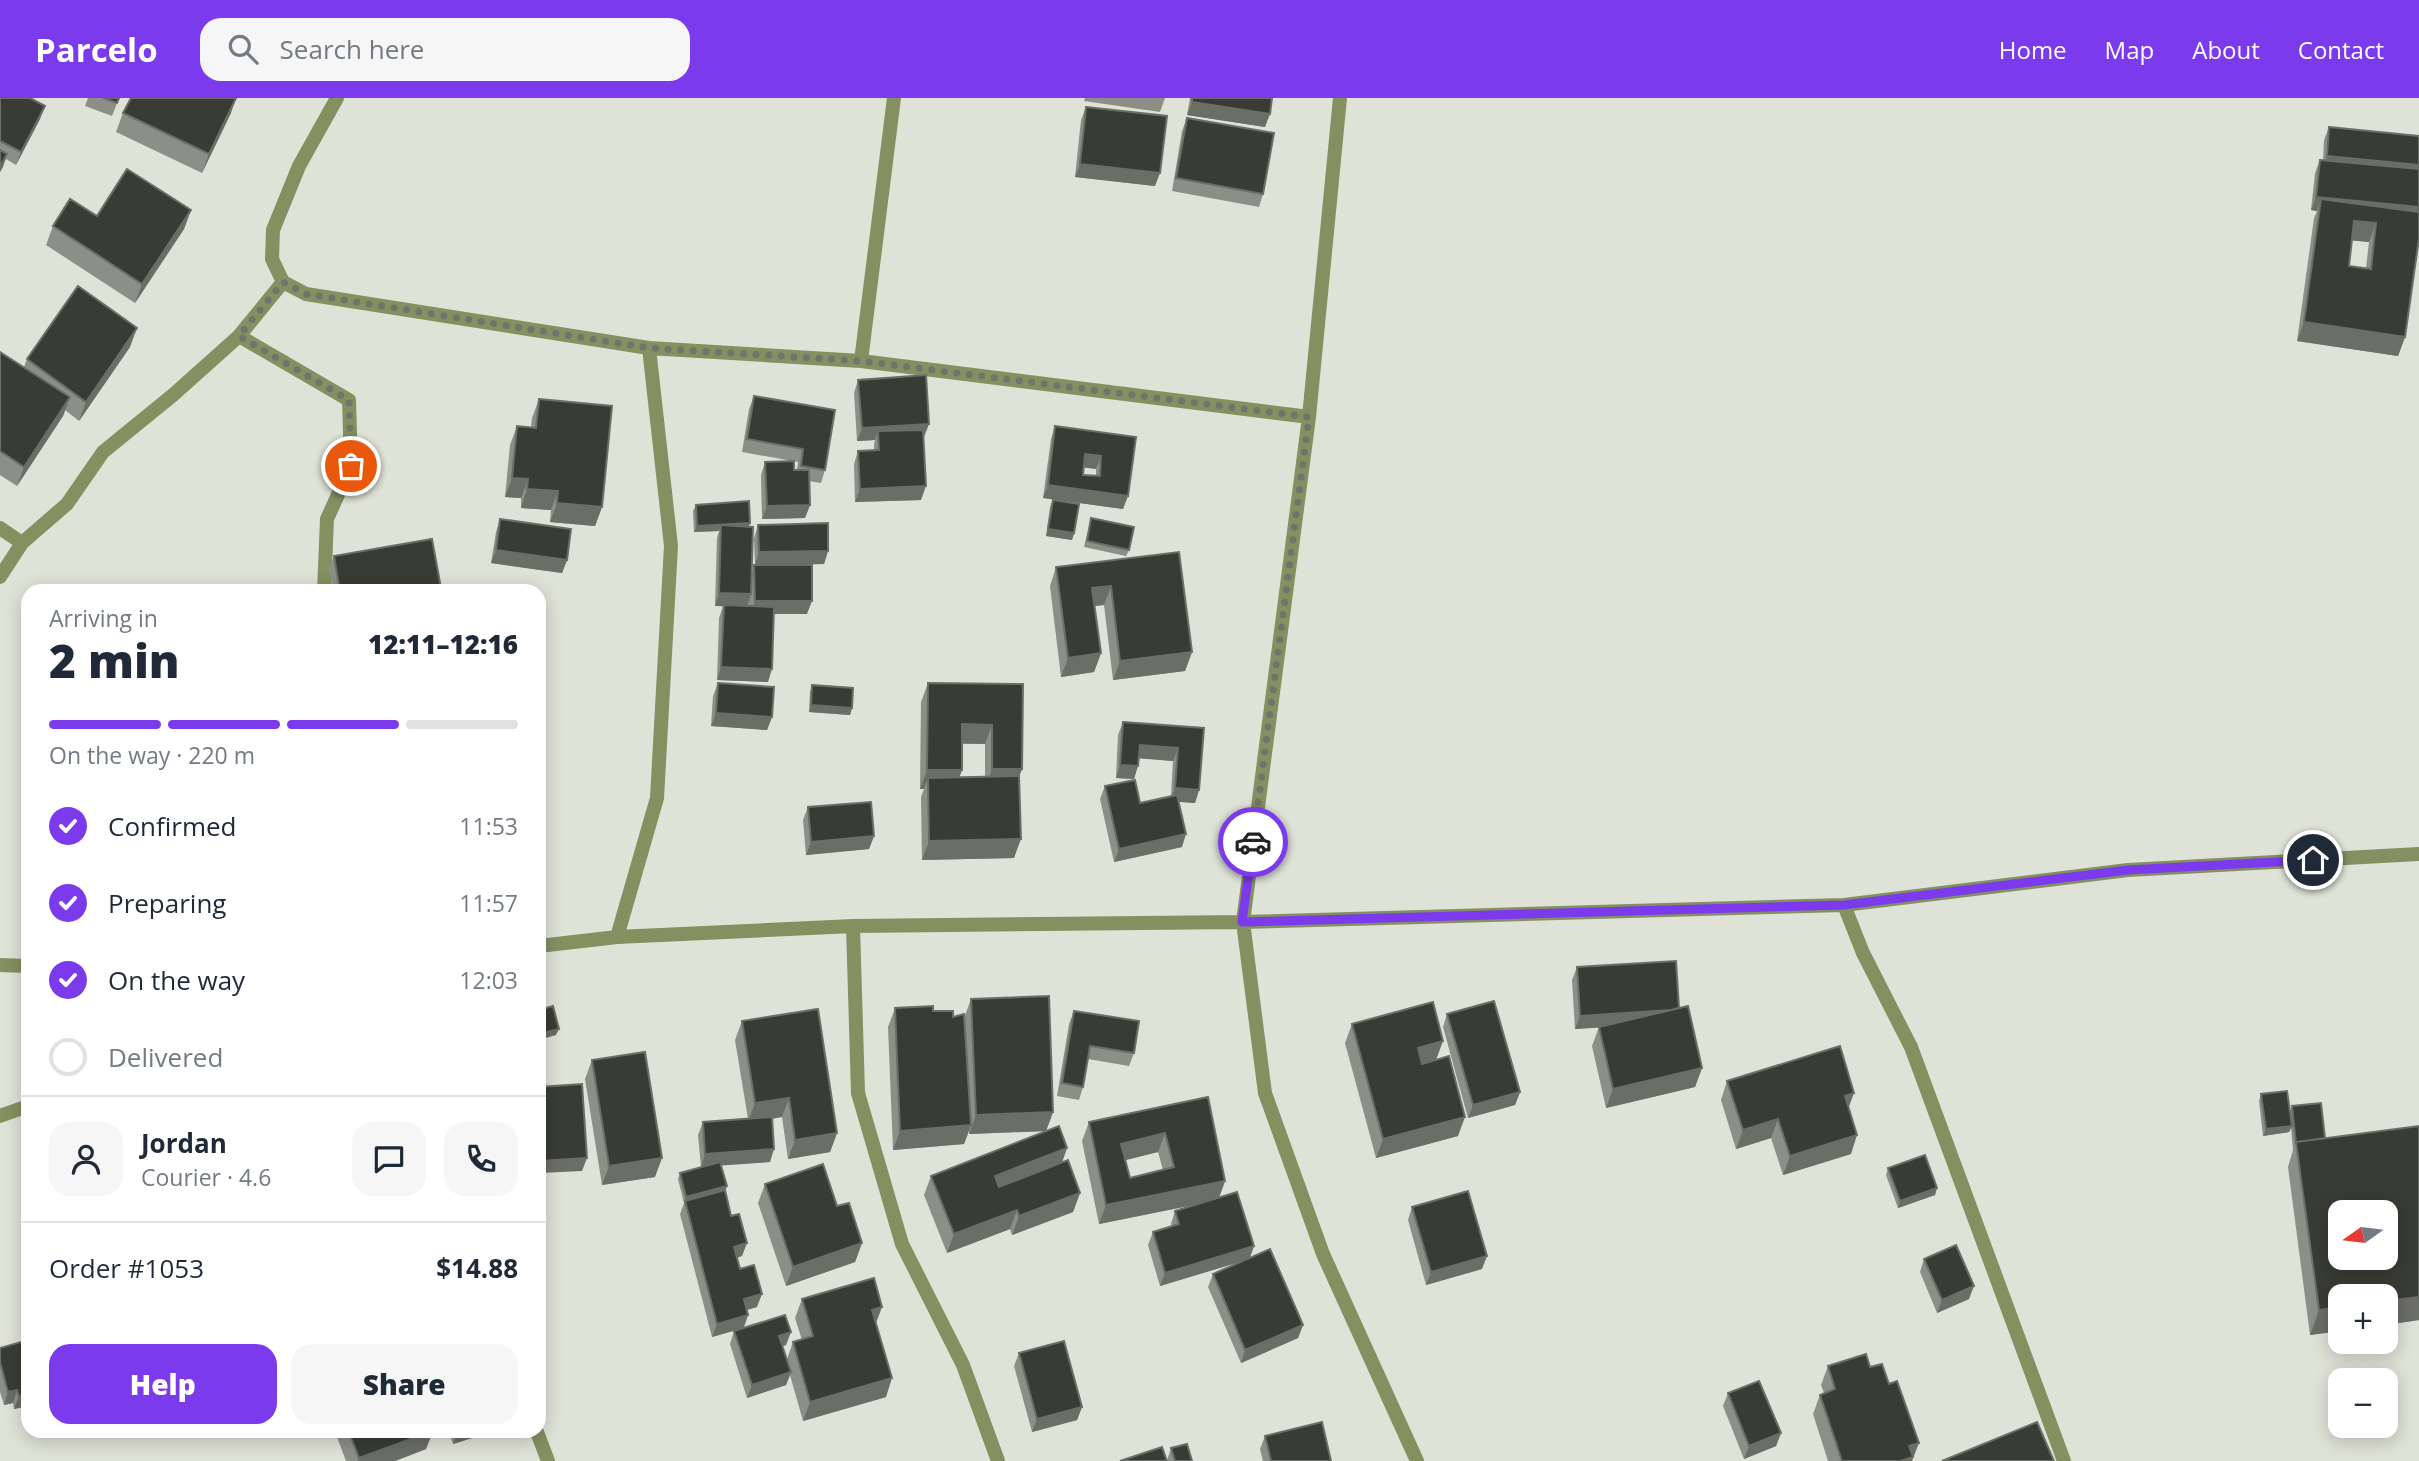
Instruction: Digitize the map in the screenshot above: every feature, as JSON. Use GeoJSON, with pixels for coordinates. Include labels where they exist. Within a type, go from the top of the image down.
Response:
{"type":"FeatureCollection","features":[{"type":"Feature","properties":{"kind":"street"},"geometry":{"type":"LineString","coordinates":[[337,98],[299,166],[272,230],[272,259],[283,282],[306,294],[649,348],[861,361],[1309,417]]}},
{"type":"Feature","properties":{"kind":"street"},"geometry":{"type":"LineString","coordinates":[[861,361],[894,98]]}},
{"type":"Feature","properties":{"kind":"street"},"geometry":{"type":"LineString","coordinates":[[1340,98],[1309,417],[1242,922],[1265,1093],[1323,1254],[1417,1461]]}},
{"type":"Feature","properties":{"kind":"street"},"geometry":{"type":"LineString","coordinates":[[0,577],[22,543],[67,504],[103,452],[239,336],[283,282]]}},
{"type":"Feature","properties":{"kind":"street"},"geometry":{"type":"LineString","coordinates":[[239,336],[349,400],[351,466],[327,519],[324,584]]}},
{"type":"Feature","properties":{"kind":"street"},"geometry":{"type":"LineString","coordinates":[[617,937],[657,798],[671,545],[649,348]]}},
{"type":"Feature","properties":{"kind":"street"},"geometry":{"type":"LineString","coordinates":[[0,528],[22,543]]}},
{"type":"Feature","properties":{"kind":"street"},"geometry":{"type":"LineString","coordinates":[[546,945],[617,937],[853,926],[1242,922],[1844,905],[2128,870],[2419,854]]}},
{"type":"Feature","properties":{"kind":"street"},"geometry":{"type":"LineString","coordinates":[[1844,905],[1863,953],[1911,1048],[2064,1461]]}},
{"type":"Feature","properties":{"kind":"street"},"geometry":{"type":"LineString","coordinates":[[853,926],[858,1093],[902,1244],[963,1365],[998,1461]]}},
{"type":"Feature","properties":{"kind":"street"},"geometry":{"type":"LineString","coordinates":[[0,965],[21,966]]}},
{"type":"Feature","properties":{"kind":"street"},"geometry":{"type":"LineString","coordinates":[[0,1116],[21,1108]]}},
{"type":"Feature","properties":{"kind":"street"},"geometry":{"type":"LineString","coordinates":[[539,1438],[548,1461]]}},
{"type":"Feature","properties":{"kind":"building"},"geometry":{"type":"Polygon","coordinates":[[[0,98],[30,98],[45,106],[21,152],[0,141],[0,98]]]}},
{"type":"Feature","properties":{"kind":"building"},"geometry":{"type":"Polygon","coordinates":[[[103,98],[119,98],[117,103],[103,98]]]}},
{"type":"Feature","properties":{"kind":"building"},"geometry":{"type":"Polygon","coordinates":[[[131,98],[236,98],[209,154],[123,113],[131,98]]]}},
{"type":"Feature","properties":{"kind":"building"},"geometry":{"type":"Polygon","coordinates":[[[1192,98],[1272,98],[1270,114],[1192,102],[1192,98]]]}},
{"type":"Feature","properties":{"kind":"building"},"geometry":{"type":"Polygon","coordinates":[[[1086,107],[1167,116],[1160,173],[1080,164],[1086,107]]]}},
{"type":"Feature","properties":{"kind":"building"},"geometry":{"type":"Polygon","coordinates":[[[1187,118],[1274,133],[1263,194],[1176,178],[1187,118]]]}},
{"type":"Feature","properties":{"kind":"building"},"geometry":{"type":"Polygon","coordinates":[[[2329,127],[2419,136],[2419,165],[2327,156],[2329,127]]]}},
{"type":"Feature","properties":{"kind":"building"},"geometry":{"type":"Polygon","coordinates":[[[0,150],[7,154],[0,167],[0,150]]]}},
{"type":"Feature","properties":{"kind":"building"},"geometry":{"type":"Polygon","coordinates":[[[2320,160],[2419,169],[2419,207],[2316,197],[2320,160]]]}},
{"type":"Feature","properties":{"kind":"building"},"geometry":{"type":"Polygon","coordinates":[[[127,169],[191,210],[142,284],[53,226],[70,199],[97,216],[127,169]]]}},
{"type":"Feature","properties":{"kind":"building"},"geometry":{"type":"Polygon","coordinates":[[[2321,199],[2419,212],[2419,238],[2405,337],[2304,322],[2321,199]],[[2354,221],[2349,266],[2371,269],[2376,223],[2354,221]]]}},
{"type":"Feature","properties":{"kind":"building"},"geometry":{"type":"Polygon","coordinates":[[[78,286],[137,328],[86,402],[27,359],[78,286]]]}},
{"type":"Feature","properties":{"kind":"building"},"geometry":{"type":"Polygon","coordinates":[[[0,352],[70,397],[24,467],[0,451],[0,352]]]}},
{"type":"Feature","properties":{"kind":"building"},"geometry":{"type":"Polygon","coordinates":[[[926,375],[929,424],[862,428],[858,380],[926,375]]]}},
{"type":"Feature","properties":{"kind":"building"},"geometry":{"type":"Polygon","coordinates":[[[754,396],[835,410],[825,470],[801,466],[803,449],[747,439],[754,396]]]}},
{"type":"Feature","properties":{"kind":"building"},"geometry":{"type":"Polygon","coordinates":[[[539,399],[612,406],[602,507],[557,503],[558,491],[527,489],[528,479],[512,478],[517,426],[536,428],[539,399]]]}},
{"type":"Feature","properties":{"kind":"building"},"geometry":{"type":"Polygon","coordinates":[[[1055,426],[1136,437],[1128,496],[1048,485],[1055,426]],[[1085,454],[1083,475],[1100,476],[1101,456],[1085,454]]]}},
{"type":"Feature","properties":{"kind":"building"},"geometry":{"type":"Polygon","coordinates":[[[923,430],[926,486],[860,489],[858,451],[879,450],[878,431],[923,430]]]}},
{"type":"Feature","properties":{"kind":"building"},"geometry":{"type":"Polygon","coordinates":[[[794,461],[794,470],[809,470],[810,505],[767,506],[765,462],[794,461]]]}},
{"type":"Feature","properties":{"kind":"building"},"geometry":{"type":"Polygon","coordinates":[[[1053,500],[1079,504],[1074,533],[1048,529],[1053,500]]]}},
{"type":"Feature","properties":{"kind":"building"},"geometry":{"type":"Polygon","coordinates":[[[749,501],[750,523],[697,526],[696,505],[749,501]]]}},
{"type":"Feature","properties":{"kind":"building"},"geometry":{"type":"Polygon","coordinates":[[[1091,518],[1134,527],[1129,550],[1087,541],[1091,518]]]}},
{"type":"Feature","properties":{"kind":"building"},"geometry":{"type":"Polygon","coordinates":[[[500,519],[571,529],[567,560],[496,550],[500,519]]]}},
{"type":"Feature","properties":{"kind":"building"},"geometry":{"type":"Polygon","coordinates":[[[828,523],[828,551],[759,552],[758,525],[828,523]]]}},
{"type":"Feature","properties":{"kind":"building"},"geometry":{"type":"Polygon","coordinates":[[[721,525],[753,527],[751,594],[719,593],[721,525]]]}},
{"type":"Feature","properties":{"kind":"building"},"geometry":{"type":"Polygon","coordinates":[[[432,539],[440,584],[339,584],[334,556],[432,539]]]}},
{"type":"Feature","properties":{"kind":"building"},"geometry":{"type":"Polygon","coordinates":[[[1179,552],[1192,652],[1120,661],[1111,586],[1092,588],[1101,653],[1068,658],[1056,567],[1179,552]]]}},
{"type":"Feature","properties":{"kind":"building"},"geometry":{"type":"Polygon","coordinates":[[[754,565],[812,565],[812,601],[755,601],[754,565]]]}},
{"type":"Feature","properties":{"kind":"building"},"geometry":{"type":"Polygon","coordinates":[[[724,605],[774,607],[772,669],[721,667],[724,605]]]}},
{"type":"Feature","properties":{"kind":"building"},"geometry":{"type":"Polygon","coordinates":[[[718,683],[774,687],[772,717],[716,713],[718,683]]]}},
{"type":"Feature","properties":{"kind":"building"},"geometry":{"type":"Polygon","coordinates":[[[928,683],[1023,684],[1022,769],[992,769],[992,725],[962,724],[962,770],[927,770],[928,683]]]}},
{"type":"Feature","properties":{"kind":"building"},"geometry":{"type":"Polygon","coordinates":[[[812,685],[853,688],[852,708],[811,705],[812,685]]]}},
{"type":"Feature","properties":{"kind":"building"},"geometry":{"type":"Polygon","coordinates":[[[1123,722],[1204,728],[1199,790],[1175,788],[1178,748],[1140,745],[1138,766],[1120,765],[1123,722]]]}},
{"type":"Feature","properties":{"kind":"building"},"geometry":{"type":"Polygon","coordinates":[[[1019,776],[1021,839],[929,841],[928,778],[1019,776]]]}},
{"type":"Feature","properties":{"kind":"building"},"geometry":{"type":"Polygon","coordinates":[[[1135,780],[1140,803],[1177,795],[1186,834],[1119,849],[1105,786],[1135,780]]]}},
{"type":"Feature","properties":{"kind":"building"},"geometry":{"type":"Polygon","coordinates":[[[871,802],[874,836],[811,842],[808,807],[871,802]]]}},
{"type":"Feature","properties":{"kind":"building"},"geometry":{"type":"Polygon","coordinates":[[[1676,961],[1679,1008],[1580,1016],[1577,967],[1676,961]]]}},
{"type":"Feature","properties":{"kind":"building"},"geometry":{"type":"Polygon","coordinates":[[[1049,996],[1053,1112],[976,1115],[971,999],[1049,996]]]}},
{"type":"Feature","properties":{"kind":"building"},"geometry":{"type":"Polygon","coordinates":[[[1494,1001],[1520,1092],[1473,1105],[1447,1014],[1494,1001]]]}},
{"type":"Feature","properties":{"kind":"building"},"geometry":{"type":"Polygon","coordinates":[[[1433,1002],[1443,1041],[1418,1048],[1422,1064],[1449,1056],[1465,1117],[1383,1139],[1352,1024],[1433,1002]]]}},
{"type":"Feature","properties":{"kind":"building"},"geometry":{"type":"Polygon","coordinates":[[[553,1006],[559,1029],[546,1032],[546,1008],[553,1006]]]}},
{"type":"Feature","properties":{"kind":"building"},"geometry":{"type":"Polygon","coordinates":[[[933,1006],[933,1011],[953,1011],[953,1017],[964,1014],[971,1125],[900,1131],[895,1008],[933,1006]]]}},
{"type":"Feature","properties":{"kind":"building"},"geometry":{"type":"Polygon","coordinates":[[[1688,1006],[1702,1068],[1613,1089],[1599,1027],[1688,1006]]]}},
{"type":"Feature","properties":{"kind":"building"},"geometry":{"type":"Polygon","coordinates":[[[818,1009],[837,1133],[795,1140],[789,1098],[755,1103],[742,1021],[818,1009]]]}},
{"type":"Feature","properties":{"kind":"building"},"geometry":{"type":"Polygon","coordinates":[[[1074,1011],[1139,1021],[1134,1053],[1090,1046],[1083,1087],[1062,1083],[1074,1011]]]}},
{"type":"Feature","properties":{"kind":"building"},"geometry":{"type":"Polygon","coordinates":[[[1840,1046],[1854,1093],[1845,1096],[1857,1135],[1790,1156],[1778,1119],[1743,1130],[1727,1081],[1840,1046]]]}},
{"type":"Feature","properties":{"kind":"building"},"geometry":{"type":"Polygon","coordinates":[[[645,1052],[662,1158],[609,1166],[592,1060],[645,1052]]]}},
{"type":"Feature","properties":{"kind":"building"},"geometry":{"type":"Polygon","coordinates":[[[582,1084],[587,1158],[546,1161],[546,1087],[582,1084]]]}},
{"type":"Feature","properties":{"kind":"building"},"geometry":{"type":"Polygon","coordinates":[[[2287,1091],[2292,1126],[2266,1129],[2261,1094],[2287,1091]]]}},
{"type":"Feature","properties":{"kind":"building"},"geometry":{"type":"Polygon","coordinates":[[[1208,1097],[1225,1181],[1106,1205],[1089,1122],[1208,1097]],[[1165,1133],[1121,1144],[1130,1178],[1174,1167],[1165,1133]]]}},
{"type":"Feature","properties":{"kind":"building"},"geometry":{"type":"Polygon","coordinates":[[[2321,1103],[2325,1138],[2296,1144],[2292,1106],[2321,1103]]]}},
{"type":"Feature","properties":{"kind":"building"},"geometry":{"type":"Polygon","coordinates":[[[772,1117],[774,1149],[705,1154],[703,1122],[772,1117]]]}},
{"type":"Feature","properties":{"kind":"building"},"geometry":{"type":"Polygon","coordinates":[[[1059,1126],[1067,1148],[995,1176],[999,1187],[1068,1160],[1080,1193],[1019,1216],[1017,1210],[954,1234],[931,1176],[1059,1126]]]}},
{"type":"Feature","properties":{"kind":"building"},"geometry":{"type":"Polygon","coordinates":[[[2419,1126],[2419,1297],[2398,1299],[2398,1284],[2328,1284],[2328,1309],[2319,1310],[2296,1142],[2419,1126]]]}},
{"type":"Feature","properties":{"kind":"building"},"geometry":{"type":"Polygon","coordinates":[[[1925,1155],[1937,1188],[1900,1201],[1888,1168],[1925,1155]]]}},
{"type":"Feature","properties":{"kind":"building"},"geometry":{"type":"Polygon","coordinates":[[[720,1162],[727,1186],[686,1197],[680,1173],[720,1162]]]}},
{"type":"Feature","properties":{"kind":"building"},"geometry":{"type":"Polygon","coordinates":[[[823,1164],[837,1206],[849,1203],[862,1243],[793,1267],[765,1184],[823,1164]]]}},
{"type":"Feature","properties":{"kind":"building"},"geometry":{"type":"Polygon","coordinates":[[[725,1190],[731,1216],[739,1214],[747,1243],[734,1247],[740,1269],[754,1265],[762,1294],[744,1299],[748,1315],[717,1324],[685,1201],[725,1190]]]}},
{"type":"Feature","properties":{"kind":"building"},"geometry":{"type":"Polygon","coordinates":[[[1468,1191],[1487,1256],[1431,1272],[1412,1207],[1468,1191]]]}},
{"type":"Feature","properties":{"kind":"building"},"geometry":{"type":"Polygon","coordinates":[[[1237,1192],[1254,1246],[1165,1273],[1153,1232],[1179,1224],[1175,1211],[1237,1192]]]}},
{"type":"Feature","properties":{"kind":"building"},"geometry":{"type":"Polygon","coordinates":[[[1956,1245],[1974,1286],[1942,1300],[1924,1259],[1956,1245]]]}},
{"type":"Feature","properties":{"kind":"building"},"geometry":{"type":"Polygon","coordinates":[[[1270,1249],[1303,1325],[1245,1350],[1213,1274],[1270,1249]]]}},
{"type":"Feature","properties":{"kind":"building"},"geometry":{"type":"Polygon","coordinates":[[[874,1278],[882,1307],[872,1310],[892,1378],[810,1402],[793,1342],[813,1336],[802,1299],[874,1278]]]}},
{"type":"Feature","properties":{"kind":"building"},"geometry":{"type":"Polygon","coordinates":[[[785,1315],[791,1332],[779,1336],[791,1372],[752,1385],[734,1331],[785,1315]]]}},
{"type":"Feature","properties":{"kind":"building"},"geometry":{"type":"Polygon","coordinates":[[[1064,1341],[1082,1407],[1037,1419],[1019,1353],[1064,1341]]]}},
{"type":"Feature","properties":{"kind":"building"},"geometry":{"type":"Polygon","coordinates":[[[21,1342],[21,1396],[17,1390],[8,1392],[0,1362],[0,1348],[21,1342]]]}},
{"type":"Feature","properties":{"kind":"building"},"geometry":{"type":"Polygon","coordinates":[[[1866,1354],[1870,1367],[1882,1364],[1889,1384],[1897,1381],[1919,1443],[1909,1446],[1913,1457],[1901,1461],[1842,1461],[1820,1395],[1835,1389],[1828,1366],[1866,1354]]]}},
{"type":"Feature","properties":{"kind":"building"},"geometry":{"type":"Polygon","coordinates":[[[1759,1381],[1781,1433],[1749,1446],[1728,1393],[1759,1381]]]}},
{"type":"Feature","properties":{"kind":"building"},"geometry":{"type":"Polygon","coordinates":[[[1322,1422],[1331,1461],[1271,1461],[1265,1436],[1322,1422]]]}},
{"type":"Feature","properties":{"kind":"building"},"geometry":{"type":"Polygon","coordinates":[[[2037,1422],[2054,1461],[1942,1461],[2037,1422]]]}},
{"type":"Feature","properties":{"kind":"building"},"geometry":{"type":"Polygon","coordinates":[[[351,1438],[414,1438],[359,1458],[351,1438]]]}},
{"type":"Feature","properties":{"kind":"building"},"geometry":{"type":"Polygon","coordinates":[[[1187,1444],[1192,1461],[1175,1461],[1171,1448],[1187,1444]]]}},
{"type":"Feature","properties":{"kind":"building"},"geometry":{"type":"Polygon","coordinates":[[[1162,1447],[1167,1461],[1120,1461],[1162,1447]]]}},
{"type":"Feature","properties":{"kind":"way so far"},"geometry":{"type":"LineString","coordinates":[[351,466],[349,400],[239,336],[283,282],[306,294],[649,348],[861,361],[1309,417],[1253,842]]}},
{"type":"Feature","properties":{"kind":"route"},"geometry":{"type":"LineString","coordinates":[[1253,842],[1242,922],[1844,905],[2128,870],[2313,860]]}}]}
